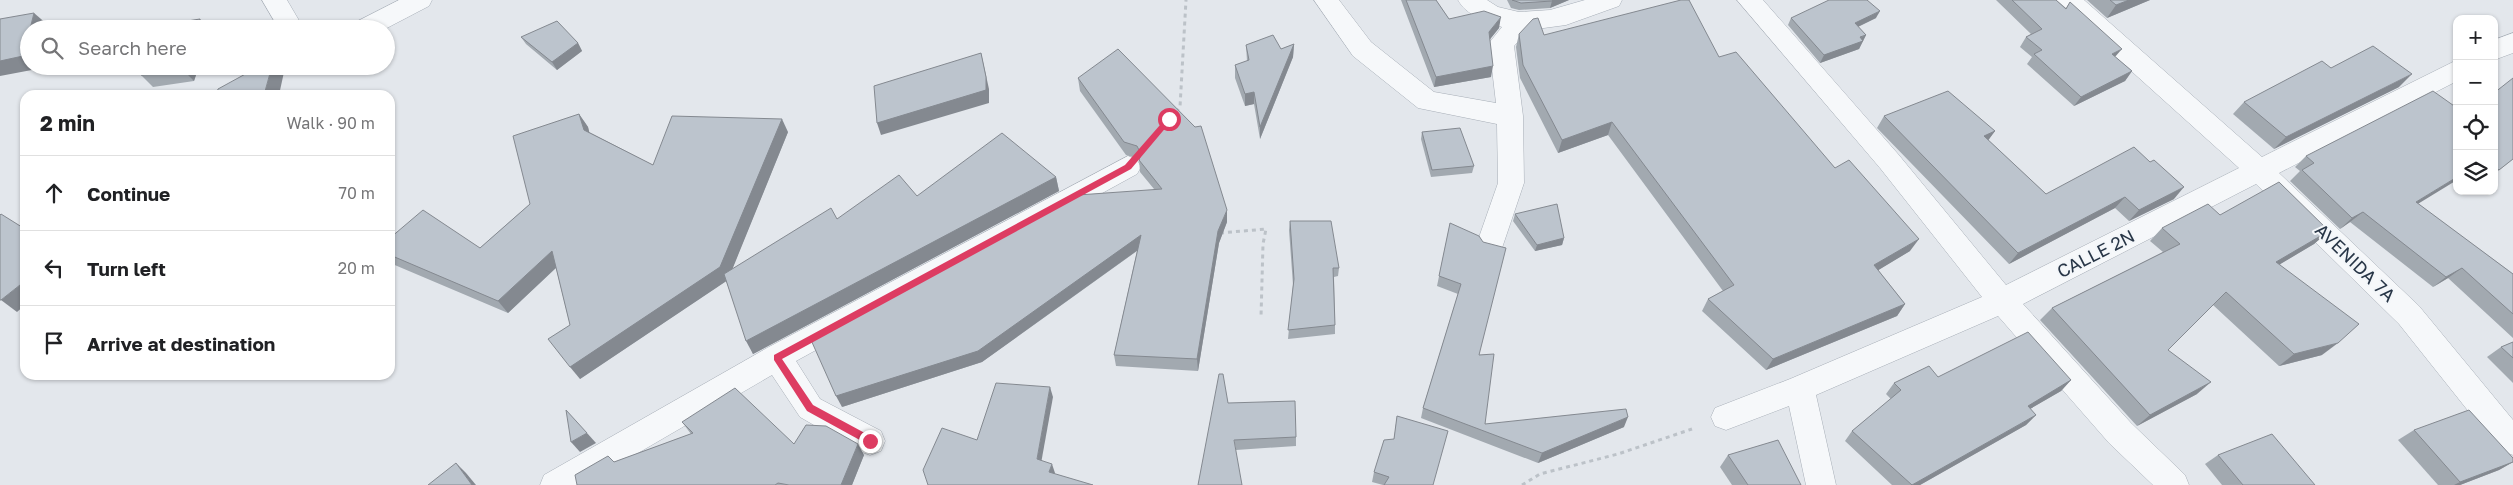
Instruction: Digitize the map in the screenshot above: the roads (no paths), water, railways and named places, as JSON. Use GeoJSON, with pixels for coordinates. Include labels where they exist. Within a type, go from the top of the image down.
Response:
{"type":"FeatureCollection","features":[{"type":"Feature","properties":{"kind":"street"},"geometry":{"type":"LineString","coordinates":[[274,0],[286,20]]}},
{"type":"Feature","properties":{"kind":"street"},"geometry":{"type":"LineString","coordinates":[[381,20],[420,0]]}},
{"type":"Feature","properties":{"kind":"street"},"geometry":{"type":"LineString","coordinates":[[1326,0],[1362,49],[1427,101],[1510,116]]}},
{"type":"Feature","properties":{"kind":"street"},"geometry":{"type":"LineString","coordinates":[[1470,0],[1490,14],[1522,22],[1551,20],[1610,0]]}},
{"type":"Feature","properties":{"kind":"street"},"geometry":{"type":"LineString","coordinates":[[1749,0],[1889,161],[2002,301],[2120,433],[2174,485]]}},
{"type":"Feature","properties":{"kind":"street","name":"AVENIDA 7A"},"geometry":{"type":"LineString","coordinates":[[2068,0],[2260,171],[2408,314],[2483,408],[2513,441]]}},
{"type":"Feature","properties":{"kind":"street"},"geometry":{"type":"LineString","coordinates":[[1490,243],[1511,183],[1510,116],[1501,43],[1522,22]]}},
{"type":"Feature","properties":{"kind":"street"},"geometry":{"type":"LineString","coordinates":[[2498,49],[2513,42]]}},
{"type":"Feature","properties":{"kind":"street","name":"CALLE 2N"},"geometry":{"type":"LineString","coordinates":[[1726,417],[1800,388],[2002,301],[2453,72]]}},
{"type":"Feature","properties":{"kind":"street"},"geometry":{"type":"LineString","coordinates":[[555,485],[777,357],[1128,167]]}},
{"type":"Feature","properties":{"kind":"street"},"geometry":{"type":"LineString","coordinates":[[777,357],[810,408],[870,441]]}},
{"type":"Feature","properties":{"kind":"street"},"geometry":{"type":"LineString","coordinates":[[1800,388],[1821,485]]}}]}
